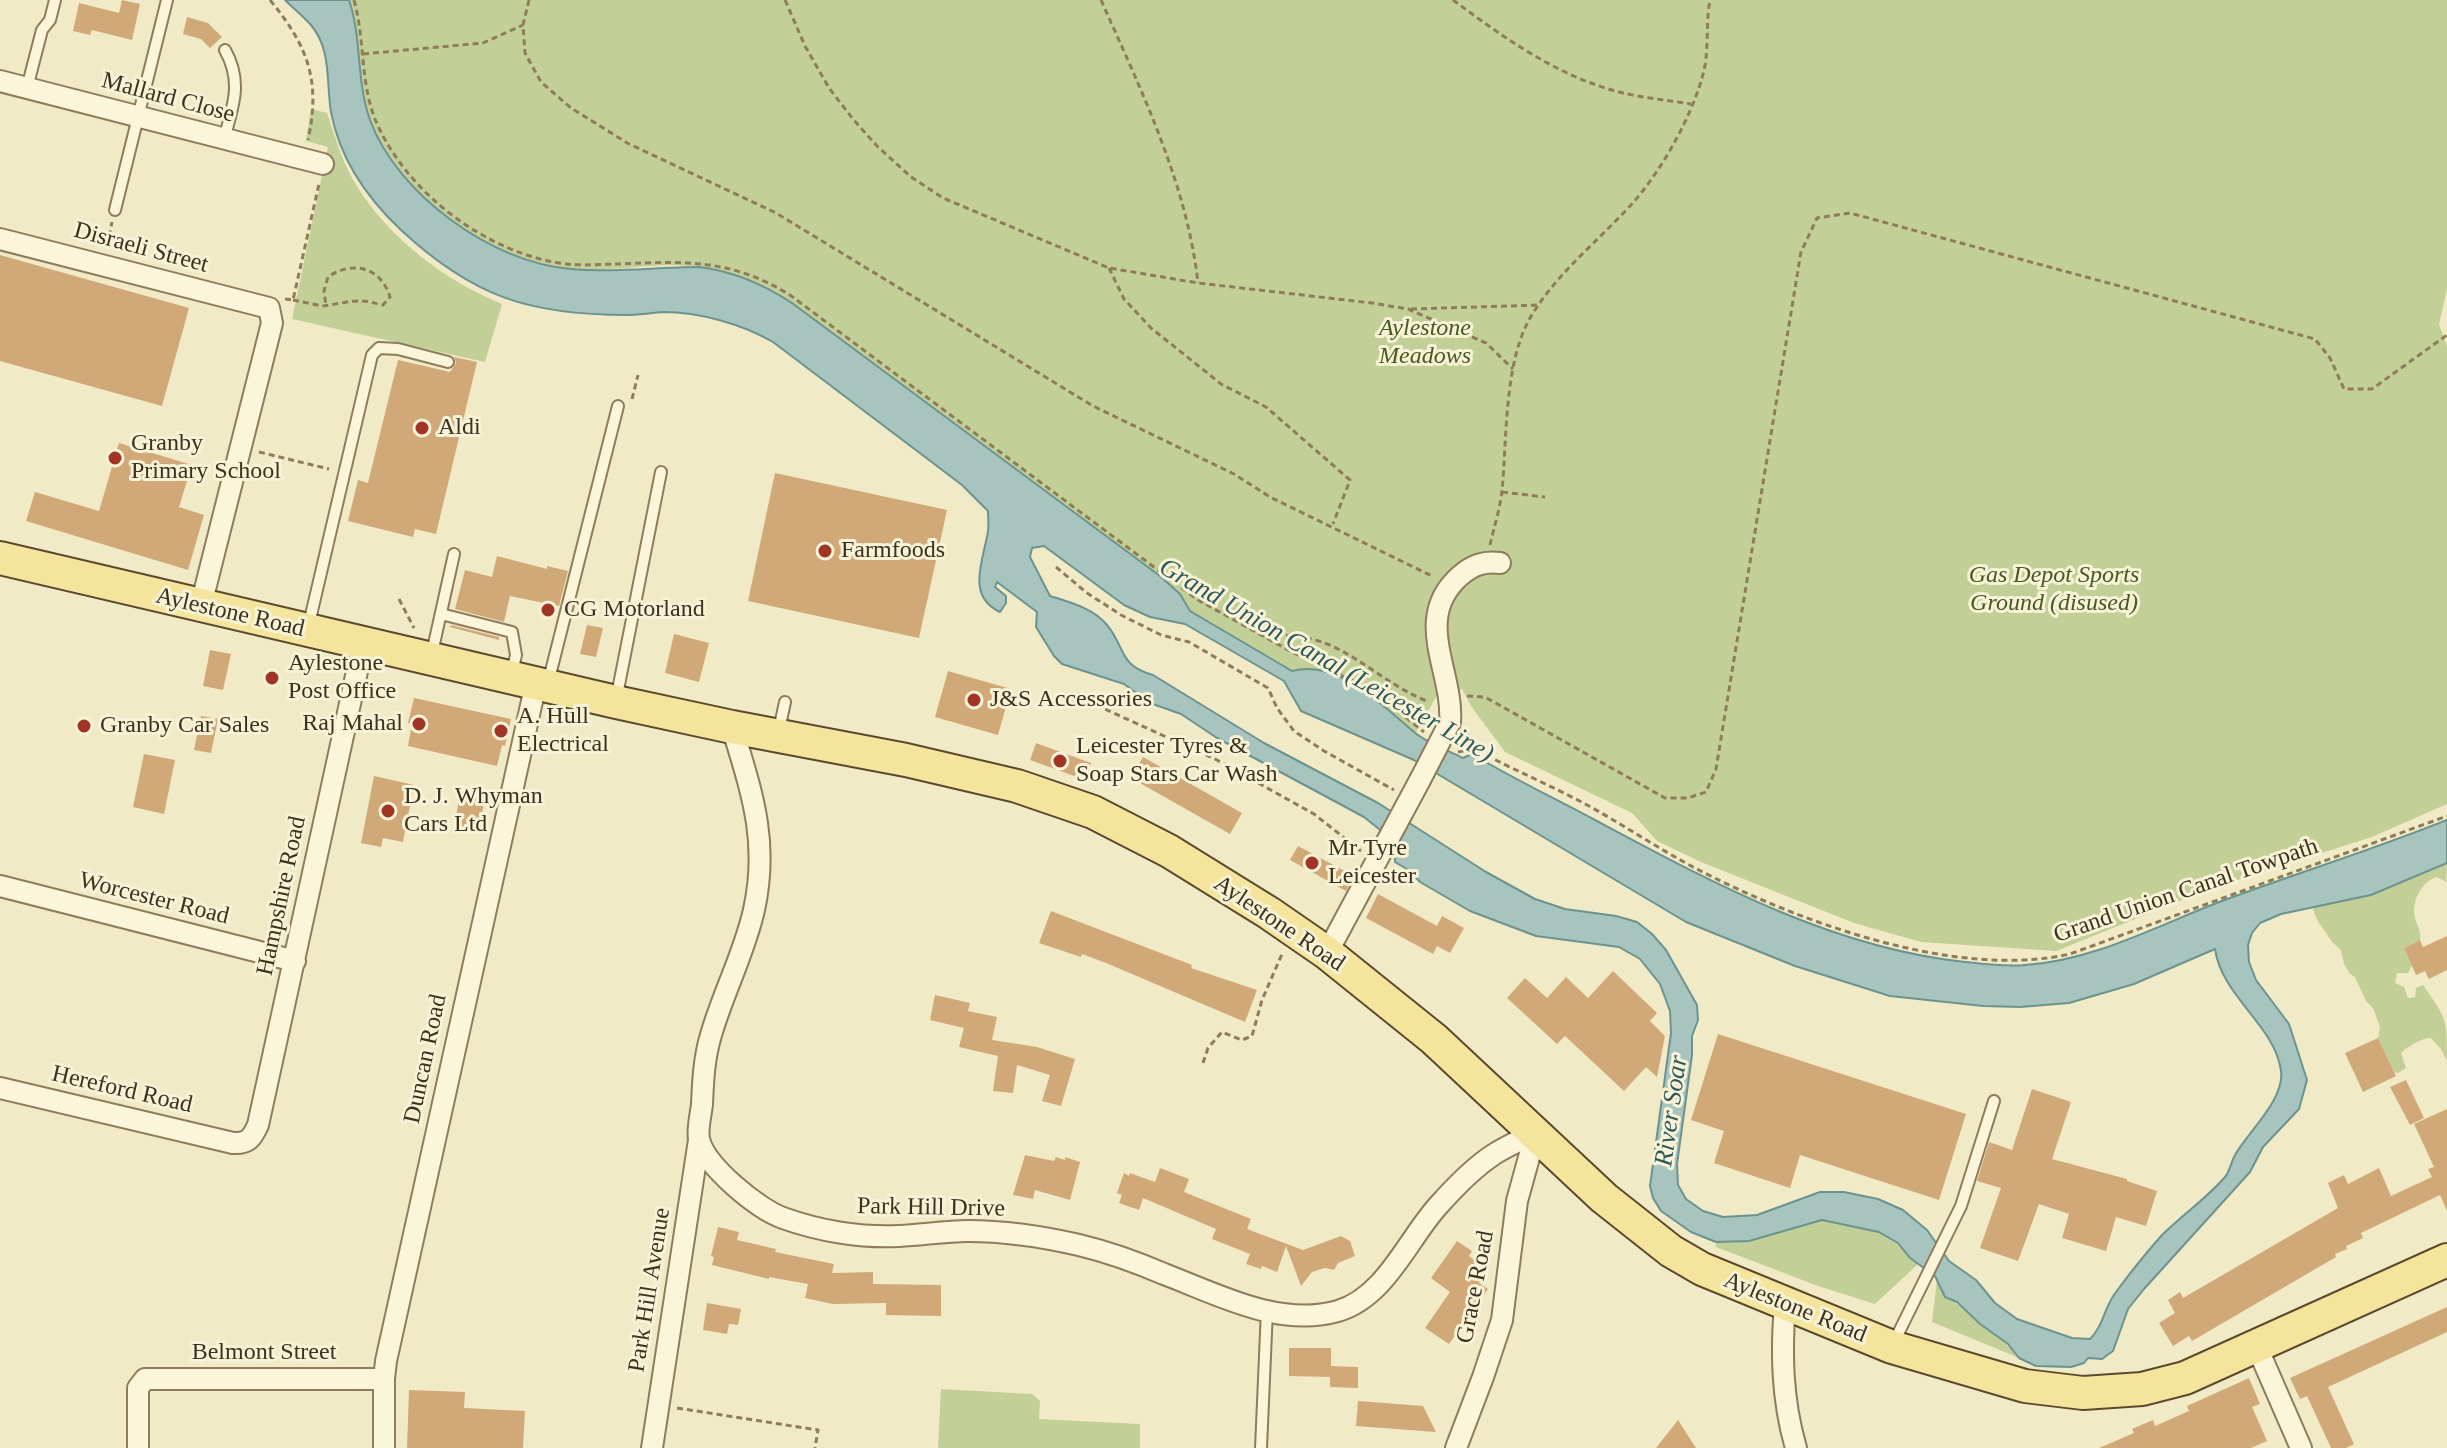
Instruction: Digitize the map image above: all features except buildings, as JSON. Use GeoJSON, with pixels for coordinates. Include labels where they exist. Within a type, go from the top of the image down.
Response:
{"type":"FeatureCollection","features":[{"type":"Feature","properties":{"kind":"main road","name":"Aylestone Road"},"geometry":{"type":"LineString","coordinates":[[0,558],[616,702],[906,760],[1017,786],[1093,812],[1169,851],[1327,953],[1434,1039],[1604,1198],[1671,1251],[1718,1277],[1892,1347],[2025,1386],[2083,1393],[2142,1389],[2185,1378],[2447,1260]]}},
{"type":"Feature","properties":{"kind":"street","name":"Mallard Close"},"geometry":{"type":"LineString","coordinates":[[0,81],[313,162]]}},
{"type":"Feature","properties":{"kind":"street","name":"Disraeli Street"},"geometry":{"type":"LineString","coordinates":[[0,239],[269,308]]}},
{"type":"Feature","properties":{"kind":"street"},"geometry":{"type":"LineString","coordinates":[[201,605],[272,323],[269,308]]}},
{"type":"Feature","properties":{"kind":"street"},"geometry":{"type":"LineString","coordinates":[[1327,953],[1408,804],[1451,708],[1436,636],[1438,611],[1450,585],[1469,569],[1493,562]]}},
{"type":"Feature","properties":{"kind":"street","name":"Hampshire Road"},"geometry":{"type":"LineString","coordinates":[[233,1143],[242,1144],[252,1138],[258,1125],[363,644]]}},
{"type":"Feature","properties":{"kind":"street","name":"Duncan Road"},"geometry":{"type":"LineString","coordinates":[[384,1448],[384,1379],[531,682]]}},
{"type":"Feature","properties":{"kind":"street"},"geometry":{"type":"LineString","coordinates":[[699,1140],[704,1067],[754,909],[761,850],[754,802],[732,727]]}},
{"type":"Feature","properties":{"kind":"street","name":"Worcester Road"},"geometry":{"type":"LineString","coordinates":[[0,886],[295,961]]}},
{"type":"Feature","properties":{"kind":"street","name":"Hereford Road"},"geometry":{"type":"LineString","coordinates":[[0,1088],[233,1143]]}},
{"type":"Feature","properties":{"kind":"street","name":"Park Hill Drive"},"geometry":{"type":"LineString","coordinates":[[699,1140],[724,1177],[748,1198],[780,1217],[871,1237],[968,1231],[1075,1244],[1118,1256],[1218,1297],[1267,1310],[1321,1314],[1341,1310],[1371,1290],[1395,1265],[1436,1207],[1493,1154],[1536,1132]]}},
{"type":"Feature","properties":{"kind":"street","name":"Grace Road"},"geometry":{"type":"LineString","coordinates":[[1456,1448],[1502,1320],[1517,1201],[1536,1132]]}},
{"type":"Feature","properties":{"kind":"street","name":"Park Hill Avenue"},"geometry":{"type":"LineString","coordinates":[[652,1448],[699,1140]]}},
{"type":"Feature","properties":{"kind":"street"},"geometry":{"type":"LineString","coordinates":[[1785,1304],[1781,1351],[1783,1381],[1796,1448]]}},
{"type":"Feature","properties":{"kind":"street"},"geometry":{"type":"LineString","coordinates":[[2257,1347],[2301,1448]]}},
{"type":"Feature","properties":{"kind":"street","name":"Belmont Street"},"geometry":{"type":"LineString","coordinates":[[138,1448],[138,1388],[145,1379],[384,1379]]}},
{"type":"Feature","properties":{"kind":"lane"},"geometry":{"type":"LineString","coordinates":[[27,88],[42,30],[50,20],[55,0]]}},
{"type":"Feature","properties":{"kind":"lane"},"geometry":{"type":"LineString","coordinates":[[115,210],[167,0]]}},
{"type":"Feature","properties":{"kind":"lane"},"geometry":{"type":"LineString","coordinates":[[224,139],[236,79],[233,64],[225,50]]}},
{"type":"Feature","properties":{"kind":"lane"},"geometry":{"type":"LineString","coordinates":[[307,630],[372,355],[379,348],[398,349],[448,362]]}},
{"type":"Feature","properties":{"kind":"lane"},"geometry":{"type":"LineString","coordinates":[[531,682],[618,406]]}},
{"type":"Feature","properties":{"kind":"lane"},"geometry":{"type":"LineString","coordinates":[[616,702],[661,472]]}},
{"type":"Feature","properties":{"kind":"lane"},"geometry":{"type":"LineString","coordinates":[[430,659],[454,554]]}},
{"type":"Feature","properties":{"kind":"lane"},"geometry":{"type":"LineString","coordinates":[[441,614],[512,632],[516,655],[531,682]]}},
{"type":"Feature","properties":{"kind":"lane"},"geometry":{"type":"LineString","coordinates":[[777,736],[785,702]]}},
{"type":"Feature","properties":{"kind":"lane"},"geometry":{"type":"LineString","coordinates":[[1892,1347],[1961,1206],[1994,1101]]}},
{"type":"Feature","properties":{"kind":"lane"},"geometry":{"type":"LineString","coordinates":[[1261,1448],[1267,1310]]}},
{"type":"Feature","properties":{"kind":"path"},"geometry":{"type":"LineString","coordinates":[[270,0],[293,31],[311,75],[315,95],[313,162],[293,300]]}},
{"type":"Feature","properties":{"kind":"path"},"geometry":{"type":"LineString","coordinates":[[354,0],[366,86],[374,117],[388,147],[409,175],[469,226],[498,244],[566,264],[712,264],[765,280],[790,295],[1198,600],[1266,638],[1372,690],[1424,733]]}},
{"type":"Feature","properties":{"kind":"path"},"geometry":{"type":"LineString","coordinates":[[529,0],[523,25],[525,53],[541,82],[571,108],[629,144],[776,213],[1093,406],[1234,474],[1270,497],[1333,525],[1450,585]]}},
{"type":"Feature","properties":{"kind":"path"},"geometry":{"type":"LineString","coordinates":[[785,0],[805,46],[829,88],[877,146],[911,177],[943,198],[1109,268],[1198,283],[1408,309],[1539,305]]}},
{"type":"Feature","properties":{"kind":"path"},"geometry":{"type":"LineString","coordinates":[[1101,0],[1165,152],[1193,242],[1198,283]]}},
{"type":"Feature","properties":{"kind":"path"},"geometry":{"type":"LineString","coordinates":[[1453,0],[1513,44],[1583,80],[1619,92],[1692,104]]}},
{"type":"Feature","properties":{"kind":"path"},"geometry":{"type":"LineString","coordinates":[[1493,562],[1513,369],[1529,320],[1592,242],[1632,204],[1670,149],[1692,104],[1707,61],[1710,0]]}},
{"type":"Feature","properties":{"kind":"path"},"geometry":{"type":"LineString","coordinates":[[363,54],[483,43],[523,25]]}},
{"type":"Feature","properties":{"kind":"path"},"geometry":{"type":"LineString","coordinates":[[102,265],[115,210]]}},
{"type":"Feature","properties":{"kind":"path"},"geometry":{"type":"LineString","coordinates":[[1266,638],[1295,637],[1332,645],[1347,651],[1400,690],[1429,703],[1451,708],[1485,697],[1665,798],[1688,798],[1706,792],[1716,769],[1801,252],[1817,218],[1850,213],[2315,339],[2330,358],[2344,389],[2372,389],[2447,335]]}},
{"type":"Feature","properties":{"kind":"path"},"geometry":{"type":"LineString","coordinates":[[269,308],[279,305],[282,298],[326,306],[367,301],[383,305],[390,297],[376,274],[368,269],[349,266],[328,277],[324,291],[326,306]]}},
{"type":"Feature","properties":{"kind":"path"},"geometry":{"type":"LineString","coordinates":[[1109,268],[1124,299],[1151,328],[1221,384],[1266,407],[1350,480],[1333,525]]}},
{"type":"Feature","properties":{"kind":"path"},"geometry":{"type":"LineString","coordinates":[[1408,309],[1486,343],[1513,369]]}},
{"type":"Feature","properties":{"kind":"path"},"geometry":{"type":"LineString","coordinates":[[240,447],[344,473]]}},
{"type":"Feature","properties":{"kind":"path"},"geometry":{"type":"LineString","coordinates":[[1502,492],[1545,497]]}},
{"type":"Feature","properties":{"kind":"path"},"geometry":{"type":"LineString","coordinates":[[1056,567],[1087,593],[1121,615],[1161,635],[1189,642],[1268,688],[1277,708],[1294,731],[1408,804]]}},
{"type":"Feature","properties":{"kind":"path"},"geometry":{"type":"LineString","coordinates":[[1087,701],[1215,759],[1381,855]]}},
{"type":"Feature","properties":{"kind":"path"},"geometry":{"type":"LineString","coordinates":[[1451,708],[1470,739],[1494,760]]}},
{"type":"Feature","properties":{"kind":"path"},"geometry":{"type":"LineString","coordinates":[[1456,752],[1474,749],[1494,760]]}},
{"type":"Feature","properties":{"kind":"path","name":"Grand Union Canal Towpath"},"geometry":{"type":"LineString","coordinates":[[1494,760],[1587,805],[1696,869],[1836,928],[1938,955],[2018,960],[2070,954],[2447,816]]}},
{"type":"Feature","properties":{"kind":"path"},"geometry":{"type":"LineString","coordinates":[[1203,1063],[1208,1048],[1222,1032],[1242,1040],[1252,1036],[1262,1000],[1284,949]]}},
{"type":"Feature","properties":{"kind":"path"},"geometry":{"type":"LineString","coordinates":[[658,1405],[818,1430],[815,1448]]}},
{"type":"Feature","properties":{"kind":"green space"},"geometry":{"type":"Polygon","coordinates":[[[349,0],[2447,0],[2447,289],[2439,324],[2447,346],[2447,804],[2372,837],[2212,888],[2056,951],[1921,942],[1854,923],[1701,862],[1657,841],[1632,813],[1505,752],[1462,689],[1439,692],[1415,734],[1391,710],[1342,678],[1308,669],[1292,671],[1190,611],[1180,594],[1160,576],[774,291],[698,267],[666,265],[586,270],[540,264],[509,254],[479,239],[424,199],[383,148],[366,105],[349,0]]]}},
{"type":"Feature","properties":{"kind":"green space"},"geometry":{"type":"Polygon","coordinates":[[[311,109],[327,113],[353,179],[387,225],[441,271],[502,304],[485,362],[292,319],[328,147],[306,141],[311,109]]]}},
{"type":"Feature","properties":{"kind":"green space"},"geometry":{"type":"Polygon","coordinates":[[[2447,863],[2446,882],[2437,877],[2418,894],[2414,914],[2420,940],[2404,948],[2412,966],[2408,973],[2397,973],[2395,983],[2404,987],[2408,998],[2415,997],[2416,988],[2423,985],[2431,997],[2444,1020],[2447,1061],[2441,1049],[2431,1038],[2427,1038],[2401,1053],[2406,1068],[2398,1073],[2394,1072],[2378,1038],[2380,1027],[2373,1008],[2344,964],[2341,950],[2317,920],[2313,909],[2316,905],[2383,889],[2447,863]]]}},
{"type":"Feature","properties":{"kind":"green space"},"geometry":{"type":"Polygon","coordinates":[[[1822,1220],[1879,1232],[1898,1243],[1918,1264],[1875,1304],[1716,1247],[1716,1242],[1749,1241],[1822,1220]]]}},
{"type":"Feature","properties":{"kind":"green space"},"geometry":{"type":"Polygon","coordinates":[[[1937,1280],[1945,1297],[1960,1306],[2019,1358],[1932,1322],[1937,1280]]]}},
{"type":"Feature","properties":{"kind":"green space"},"geometry":{"type":"Polygon","coordinates":[[[941,1389],[1032,1394],[1040,1401],[1039,1419],[1140,1424],[1140,1448],[938,1448],[941,1389]]]}},
{"type":"Feature","properties":{"kind":"water","name":"River Soar"},"geometry":{"type":"Polygon","coordinates":[[[285,0],[349,0],[366,105],[383,147],[402,174],[425,198],[480,239],[510,254],[541,264],[603,270],[699,267],[736,275],[770,290],[792,303],[1160,576],[1180,594],[1190,611],[1292,671],[1309,669],[1342,678],[1431,743],[1463,758],[1472,754],[1683,866],[1774,909],[1867,943],[1980,964],[2017,966],[2050,962],[2098,950],[2214,904],[2447,820],[2447,863],[2371,895],[2281,914],[2260,923],[2252,933],[2248,945],[2249,962],[2256,980],[2289,1024],[2307,1080],[2299,1109],[2263,1147],[2250,1172],[2128,1309],[2113,1351],[2102,1359],[2088,1358],[2084,1363],[2071,1367],[2036,1366],[2019,1358],[2008,1344],[1957,1302],[1945,1297],[1935,1276],[1910,1258],[1898,1243],[1879,1232],[1822,1220],[1749,1241],[1716,1242],[1691,1232],[1661,1211],[1653,1198],[1650,1186],[1671,1033],[1670,1011],[1660,984],[1640,959],[1619,947],[1536,936],[1470,911],[1420,882],[1395,862],[1394,841],[1364,817],[1217,738],[1181,714],[1150,703],[1124,684],[1062,664],[1036,627],[1037,612],[997,582],[995,587],[1006,596],[1006,603],[1000,612],[983,597],[979,576],[988,531],[988,511],[962,485],[773,342],[734,325],[691,314],[592,314],[532,306],[505,298],[453,272],[401,230],[377,205],[357,177],[335,130],[327,67],[318,35],[285,0]],[[1044,546],[1032,548],[1030,557],[1050,596],[1095,614],[1113,633],[1128,661],[1142,671],[1264,743],[1378,803],[1486,872],[1535,899],[1565,909],[1637,922],[1652,934],[1666,950],[1697,1005],[1698,1020],[1692,1036],[1677,1164],[1678,1185],[1686,1199],[1703,1211],[1723,1217],[1757,1215],[1820,1192],[1844,1192],[1878,1199],[1903,1210],[1927,1230],[1949,1261],[1976,1280],[1995,1303],[2017,1319],[2072,1338],[2090,1339],[2112,1298],[2144,1256],[2162,1235],[2225,1177],[2235,1155],[2277,1093],[2281,1071],[2277,1055],[2269,1039],[2227,982],[2215,949],[2134,984],[2069,1003],[1983,1006],[1890,996],[1795,966],[1686,922],[1414,760],[1301,711],[1284,681],[1185,624],[1150,617],[1124,605],[1044,546]]]}},
{"type":"Feature","properties":{"kind":"place","name":"Aldi"},"geometry":{"type":"Point","coordinates":[422,428]}},
{"type":"Feature","properties":{"kind":"place","name":"Granby Primary School"},"geometry":{"type":"Point","coordinates":[115,458]}},
{"type":"Feature","properties":{"kind":"place","name":"Farmfoods"},"geometry":{"type":"Point","coordinates":[825,551]}},
{"type":"Feature","properties":{"kind":"place","name":"CG Motorland"},"geometry":{"type":"Point","coordinates":[548,610]}},
{"type":"Feature","properties":{"kind":"place","name":"Aylestone Post Office"},"geometry":{"type":"Point","coordinates":[272,678]}},
{"type":"Feature","properties":{"kind":"place","name":"J&S Accessories"},"geometry":{"type":"Point","coordinates":[974,700]}},
{"type":"Feature","properties":{"kind":"place","name":"Raj Mahal"},"geometry":{"type":"Point","coordinates":[419,724]}},
{"type":"Feature","properties":{"kind":"place","name":"Granby Car Sales"},"geometry":{"type":"Point","coordinates":[84,726]}},
{"type":"Feature","properties":{"kind":"place","name":"A. Hull Electrical"},"geometry":{"type":"Point","coordinates":[501,731]}},
{"type":"Feature","properties":{"kind":"place","name":"Leicester Tyres & Soap Stars Car Wash"},"geometry":{"type":"Point","coordinates":[1060,761]}},
{"type":"Feature","properties":{"kind":"place","name":"D. J. Whyman Cars Ltd"},"geometry":{"type":"Point","coordinates":[388,811]}},
{"type":"Feature","properties":{"kind":"place","name":"Mr Tyre Leicester"},"geometry":{"type":"Point","coordinates":[1312,863]}},
{"type":"Feature","properties":{"kind":"park label","name":"Aylestone Meadows"},"geometry":{"type":"Point","coordinates":[1425,343]}},
{"type":"Feature","properties":{"kind":"park label","name":"Gas Depot Sports Ground (disused)"},"geometry":{"type":"Point","coordinates":[2054,590]}},
{"type":"Feature","properties":{"kind":"water label","name":"Grand Union Canal (Leicester Line)"},"geometry":{"type":"Point","coordinates":[1326,661]}}]}
